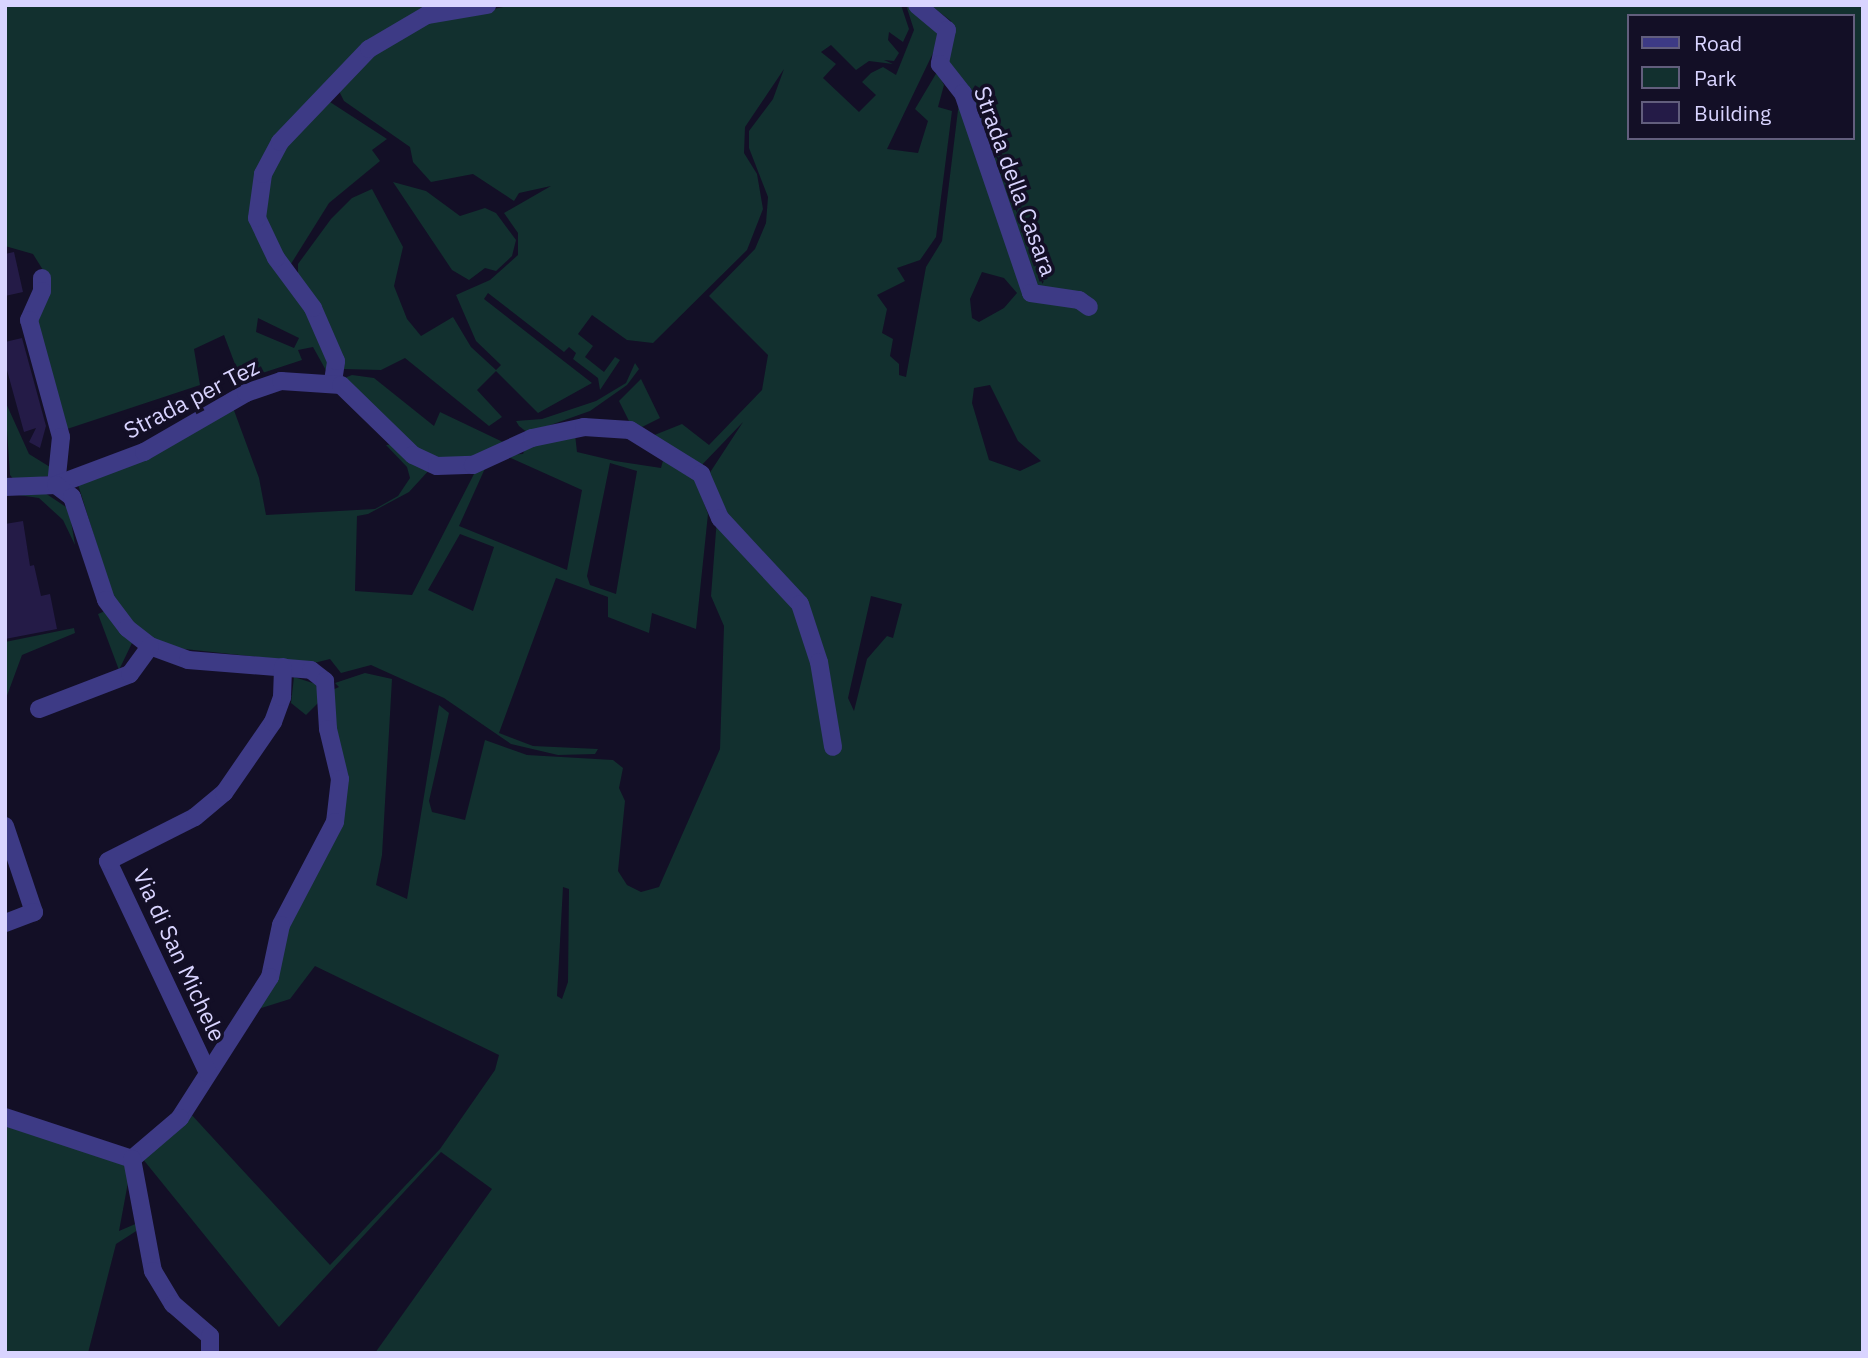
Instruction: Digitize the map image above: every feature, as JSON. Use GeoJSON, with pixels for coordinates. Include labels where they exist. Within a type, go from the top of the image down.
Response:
{"type":"FeatureCollection","features":[{"type":"Feature","properties":{"kind":"street"},"geometry":{"type":"LineString","coordinates":[[487,5],[427,15],[369,49],[280,142],[263,174],[257,218],[275,258],[313,308],[337,361],[333,381],[371,409],[413,455],[437,466],[473,466],[532,438],[610,426],[640,433],[701,474],[720,518],[800,604],[819,662],[833,747]]}},
{"type":"Feature","properties":{"kind":"street","name":"Strada della Casara"},"geometry":{"type":"LineString","coordinates":[[917,5],[947,30],[940,64],[963,93],[1031,293],[1079,300],[1089,307]]}},
{"type":"Feature","properties":{"kind":"street"},"geometry":{"type":"LineString","coordinates":[[42,278],[42,291],[29,320],[61,437],[56,485],[76,503],[106,600],[127,628],[150,646],[188,660],[283,667]]}},
{"type":"Feature","properties":{"kind":"street","name":"Strada per Tez"},"geometry":{"type":"LineString","coordinates":[[5,487],[56,485],[144,452],[263,386],[333,381]]}},
{"type":"Feature","properties":{"kind":"street"},"geometry":{"type":"LineString","coordinates":[[39,709],[130,674],[150,646]]}},
{"type":"Feature","properties":{"kind":"street","name":"Via di San Michele"},"geometry":{"type":"LineString","coordinates":[[283,667],[316,671],[325,681],[325,715],[340,779],[338,809],[281,925],[270,977],[208,1073],[108,861],[195,817],[223,793],[273,722],[282,697],[283,667]]}},
{"type":"Feature","properties":{"kind":"street"},"geometry":{"type":"LineString","coordinates":[[5,826],[34,912],[5,923]]}},
{"type":"Feature","properties":{"kind":"street"},"geometry":{"type":"LineString","coordinates":[[132,1159],[180,1118],[208,1073]]}},
{"type":"Feature","properties":{"kind":"street"},"geometry":{"type":"LineString","coordinates":[[5,1118],[132,1159]]}},
{"type":"Feature","properties":{"kind":"street"},"geometry":{"type":"LineString","coordinates":[[132,1159],[153,1271],[173,1304],[209,1336],[210,1353]]}},
{"type":"Feature","properties":{"kind":"green space"},"geometry":{"type":"Polygon","coordinates":[[[5,5],[440,5],[405,23],[299,120],[253,200],[333,362],[328,374],[313,347],[298,350],[302,360],[241,380],[224,335],[194,349],[200,385],[64,430],[35,326],[43,270],[33,254],[5,246],[5,5]],[[258,318],[256,332],[294,348],[299,338],[258,318]]]}},
{"type":"Feature","properties":{"kind":"green space"},"geometry":{"type":"Polygon","coordinates":[[[512,5],[901,5],[909,29],[903,42],[889,32],[888,40],[899,53],[894,61],[884,60],[893,64],[869,61],[856,70],[831,45],[821,52],[836,64],[823,78],[859,112],[876,95],[862,82],[871,73],[883,67],[896,75],[914,30],[906,5],[945,28],[887,149],[918,153],[928,121],[915,109],[937,72],[944,85],[938,107],[952,111],[936,237],[920,260],[897,268],[905,281],[877,295],[887,309],[882,333],[893,339],[890,356],[899,364],[899,375],[906,377],[926,267],[942,241],[959,102],[946,67],[951,21],[930,5],[1863,5],[1863,1353],[375,1353],[492,1189],[441,1152],[279,1327],[142,1158],[189,1112],[330,1265],[440,1149],[495,1070],[499,1055],[315,966],[290,999],[255,1010],[282,930],[336,829],[330,691],[339,687],[335,683],[365,673],[392,679],[382,855],[376,885],[407,899],[439,705],[449,713],[429,801],[432,812],[465,820],[485,740],[527,755],[613,760],[623,768],[619,788],[625,801],[618,871],[627,885],[641,892],[659,887],[720,749],[724,626],[711,596],[717,518],[736,531],[709,474],[743,422],[698,469],[652,436],[682,424],[709,445],[762,390],[768,355],[709,296],[755,249],[766,223],[768,197],[749,148],[749,131],[773,99],[784,69],[745,127],[744,153],[757,174],[763,209],[747,250],[653,343],[627,340],[592,315],[578,334],[593,346],[585,357],[604,372],[615,357],[620,360],[600,390],[598,378],[573,359],[576,353],[569,347],[564,352],[488,293],[484,299],[592,383],[538,413],[496,371],[477,390],[502,417],[489,426],[405,358],[381,370],[344,369],[298,275],[298,264],[331,219],[352,198],[372,189],[403,247],[394,286],[407,319],[421,336],[453,317],[471,347],[496,370],[501,365],[476,341],[456,295],[490,280],[518,255],[518,233],[504,213],[551,186],[519,193],[514,201],[473,174],[431,182],[413,162],[410,147],[344,101],[339,91],[355,66],[412,27],[512,5]],[[982,272],[970,299],[972,318],[979,322],[1004,308],[1017,293],[1004,278],[982,272]],[[990,385],[974,388],[972,403],[989,460],[1020,471],[1041,461],[1018,441],[990,385]],[[871,596],[848,698],[854,711],[867,659],[887,636],[893,638],[902,604],[871,596]],[[563,887],[557,996],[562,999],[568,982],[569,889],[563,887]]]}},
{"type":"Feature","properties":{"kind":"green space"},"geometry":{"type":"Polygon","coordinates":[[[330,102],[387,139],[372,150],[380,161],[329,203],[289,267],[260,214],[278,151],[330,102]]]}},
{"type":"Feature","properties":{"kind":"green space"},"geometry":{"type":"Polygon","coordinates":[[[393,182],[426,191],[460,216],[485,208],[496,213],[516,240],[512,256],[496,271],[485,268],[469,280],[452,270],[393,182]]]}},
{"type":"Feature","properties":{"kind":"green space"},"geometry":{"type":"Polygon","coordinates":[[[635,363],[639,369],[627,385],[590,411],[528,433],[516,421],[542,419],[596,401],[626,383],[635,363]]]}},
{"type":"Feature","properties":{"kind":"green space"},"geometry":{"type":"Polygon","coordinates":[[[352,375],[374,378],[434,426],[440,412],[505,443],[477,460],[426,457],[342,379],[352,375]]]}},
{"type":"Feature","properties":{"kind":"green space"},"geometry":{"type":"Polygon","coordinates":[[[641,379],[660,418],[642,427],[631,425],[619,401],[641,379]]]}},
{"type":"Feature","properties":{"kind":"green space"},"geometry":{"type":"Polygon","coordinates":[[[5,401],[29,454],[50,467],[49,476],[14,480],[10,475],[5,401]]]}},
{"type":"Feature","properties":{"kind":"green space"},"geometry":{"type":"Polygon","coordinates":[[[232,405],[259,478],[266,515],[375,509],[398,496],[410,478],[407,467],[386,445],[395,444],[431,468],[409,492],[368,514],[357,516],[355,591],[412,595],[475,472],[487,464],[459,526],[567,570],[582,490],[504,455],[523,454],[527,444],[575,434],[577,452],[615,461],[661,468],[665,453],[693,474],[708,514],[696,629],[652,613],[649,633],[608,617],[608,597],[556,578],[499,733],[533,746],[598,749],[595,754],[558,755],[511,744],[444,698],[371,665],[341,673],[330,659],[314,663],[166,647],[139,629],[113,597],[76,478],[232,405]],[[610,463],[587,576],[590,585],[616,594],[637,471],[610,463]],[[460,534],[428,590],[473,611],[494,547],[460,534]]]}},
{"type":"Feature","properties":{"kind":"green space"},"geometry":{"type":"Polygon","coordinates":[[[45,493],[69,509],[75,545],[63,520],[39,498],[18,495],[45,493]]]}},
{"type":"Feature","properties":{"kind":"green space"},"geometry":{"type":"Polygon","coordinates":[[[105,611],[132,643],[119,670],[98,614],[105,611]]]}},
{"type":"Feature","properties":{"kind":"green space"},"geometry":{"type":"Polygon","coordinates":[[[74,628],[75,633],[22,655],[5,701],[5,642],[74,628]]]}},
{"type":"Feature","properties":{"kind":"green space"},"geometry":{"type":"Polygon","coordinates":[[[294,677],[316,684],[320,701],[306,715],[291,703],[294,677]]]}},
{"type":"Feature","properties":{"kind":"green space"},"geometry":{"type":"Polygon","coordinates":[[[5,1122],[126,1162],[129,1177],[119,1231],[140,1222],[144,1226],[116,1244],[88,1353],[5,1353],[5,1122]]]}},
{"type":"Feature","properties":{"kind":"building"},"geometry":{"type":"Polygon","coordinates":[[[14,252],[23,292],[5,296],[5,254],[14,252]]]}},
{"type":"Feature","properties":{"kind":"building"},"geometry":{"type":"Polygon","coordinates":[[[22,338],[46,426],[40,448],[29,442],[36,428],[24,432],[5,363],[5,342],[22,338]]]}},
{"type":"Feature","properties":{"kind":"building"},"geometry":{"type":"Polygon","coordinates":[[[23,521],[30,566],[34,565],[41,596],[50,594],[57,629],[5,639],[5,524],[23,521]]]}}]}
